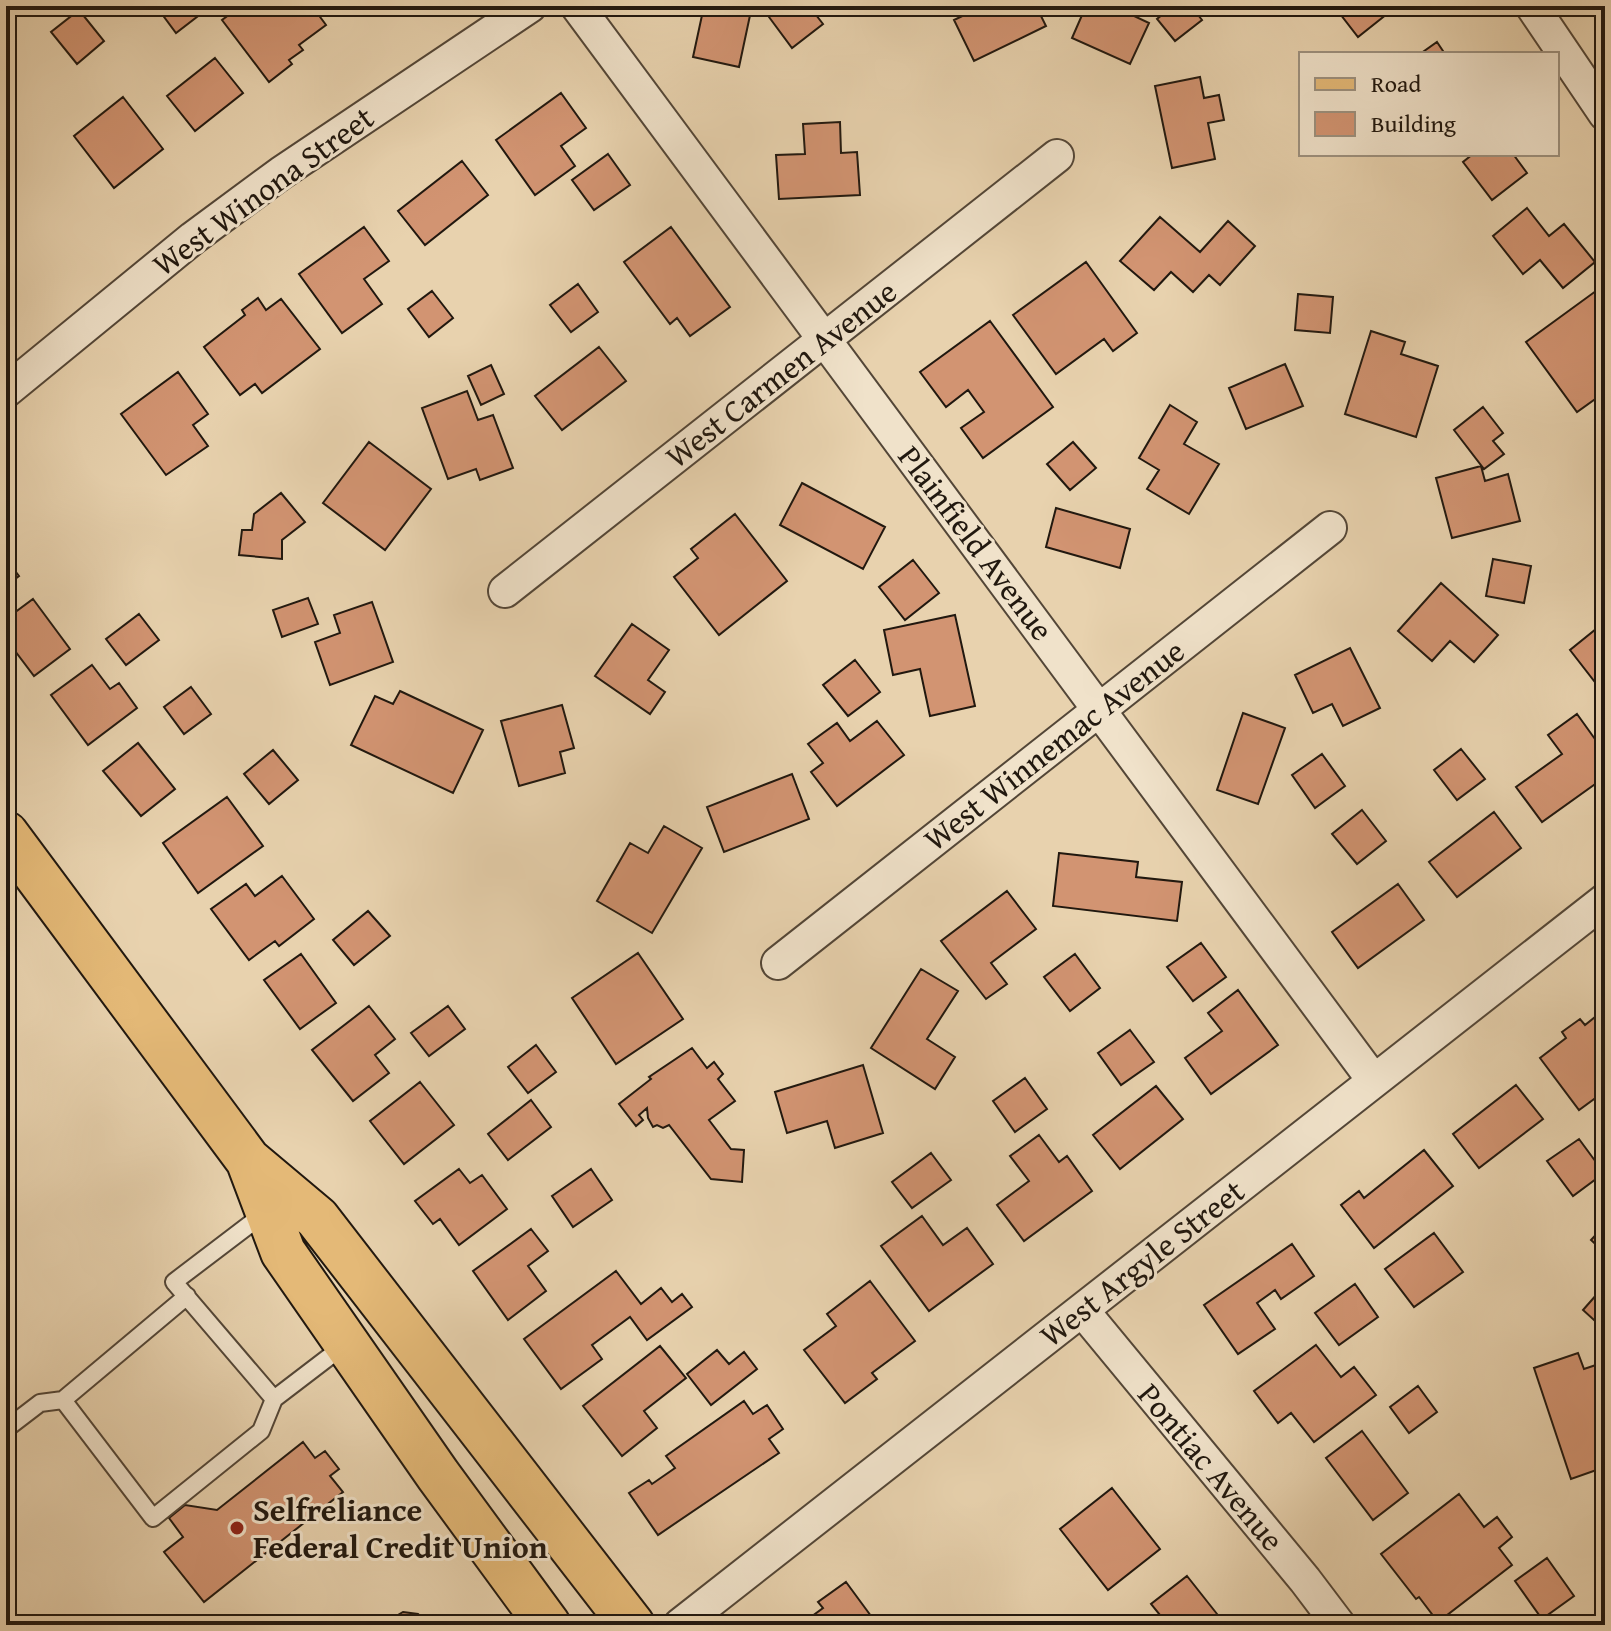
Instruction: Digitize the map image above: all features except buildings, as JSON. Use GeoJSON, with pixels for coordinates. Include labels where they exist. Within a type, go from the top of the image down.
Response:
{"type":"FeatureCollection","features":[{"type":"Feature","properties":{"kind":"main road"},"geometry":{"type":"LineString","coordinates":[[6,834],[248,1160],[317,1218],[632,1625]]}},
{"type":"Feature","properties":{"kind":"main road"},"geometry":{"type":"LineString","coordinates":[[248,1160],[283,1252],[438,1475],[548,1625]]}},
{"type":"Feature","properties":{"kind":"street","name":"West Winona Street"},"geometry":{"type":"LineString","coordinates":[[6,391],[181,248],[281,173],[530,6]]}},
{"type":"Feature","properties":{"kind":"street","name":"Plainfield Avenue"},"geometry":{"type":"LineString","coordinates":[[577,6],[1374,1081]]}},
{"type":"Feature","properties":{"kind":"street"},"geometry":{"type":"LineString","coordinates":[[1532,6],[1605,114]]}},
{"type":"Feature","properties":{"kind":"street","name":"West Carmen Avenue"},"geometry":{"type":"LineString","coordinates":[[505,591],[1057,156]]}},
{"type":"Feature","properties":{"kind":"street","name":"West Winnemac Avenue"},"geometry":{"type":"LineString","coordinates":[[778,963],[1330,528]]}},
{"type":"Feature","properties":{"kind":"street","name":"West Argyle Street"},"geometry":{"type":"LineString","coordinates":[[680,1625],[1605,900]]}},
{"type":"Feature","properties":{"kind":"street","name":"Pontiac Avenue"},"geometry":{"type":"LineString","coordinates":[[1082,1310],[1339,1625]]}},
{"type":"Feature","properties":{"kind":"lane"},"geometry":{"type":"LineString","coordinates":[[267,1211],[174,1282],[274,1399]]}},
{"type":"Feature","properties":{"kind":"lane"},"geometry":{"type":"LineString","coordinates":[[6,1429],[40,1403],[63,1400],[187,1296]]}},
{"type":"Feature","properties":{"kind":"lane"},"geometry":{"type":"LineString","coordinates":[[63,1400],[153,1518],[261,1431],[274,1399],[347,1343]]}},
{"type":"Feature","properties":{"kind":"place","name":"Selfreliance Federal Credit Union"},"geometry":{"type":"Point","coordinates":[237,1528]}}]}
